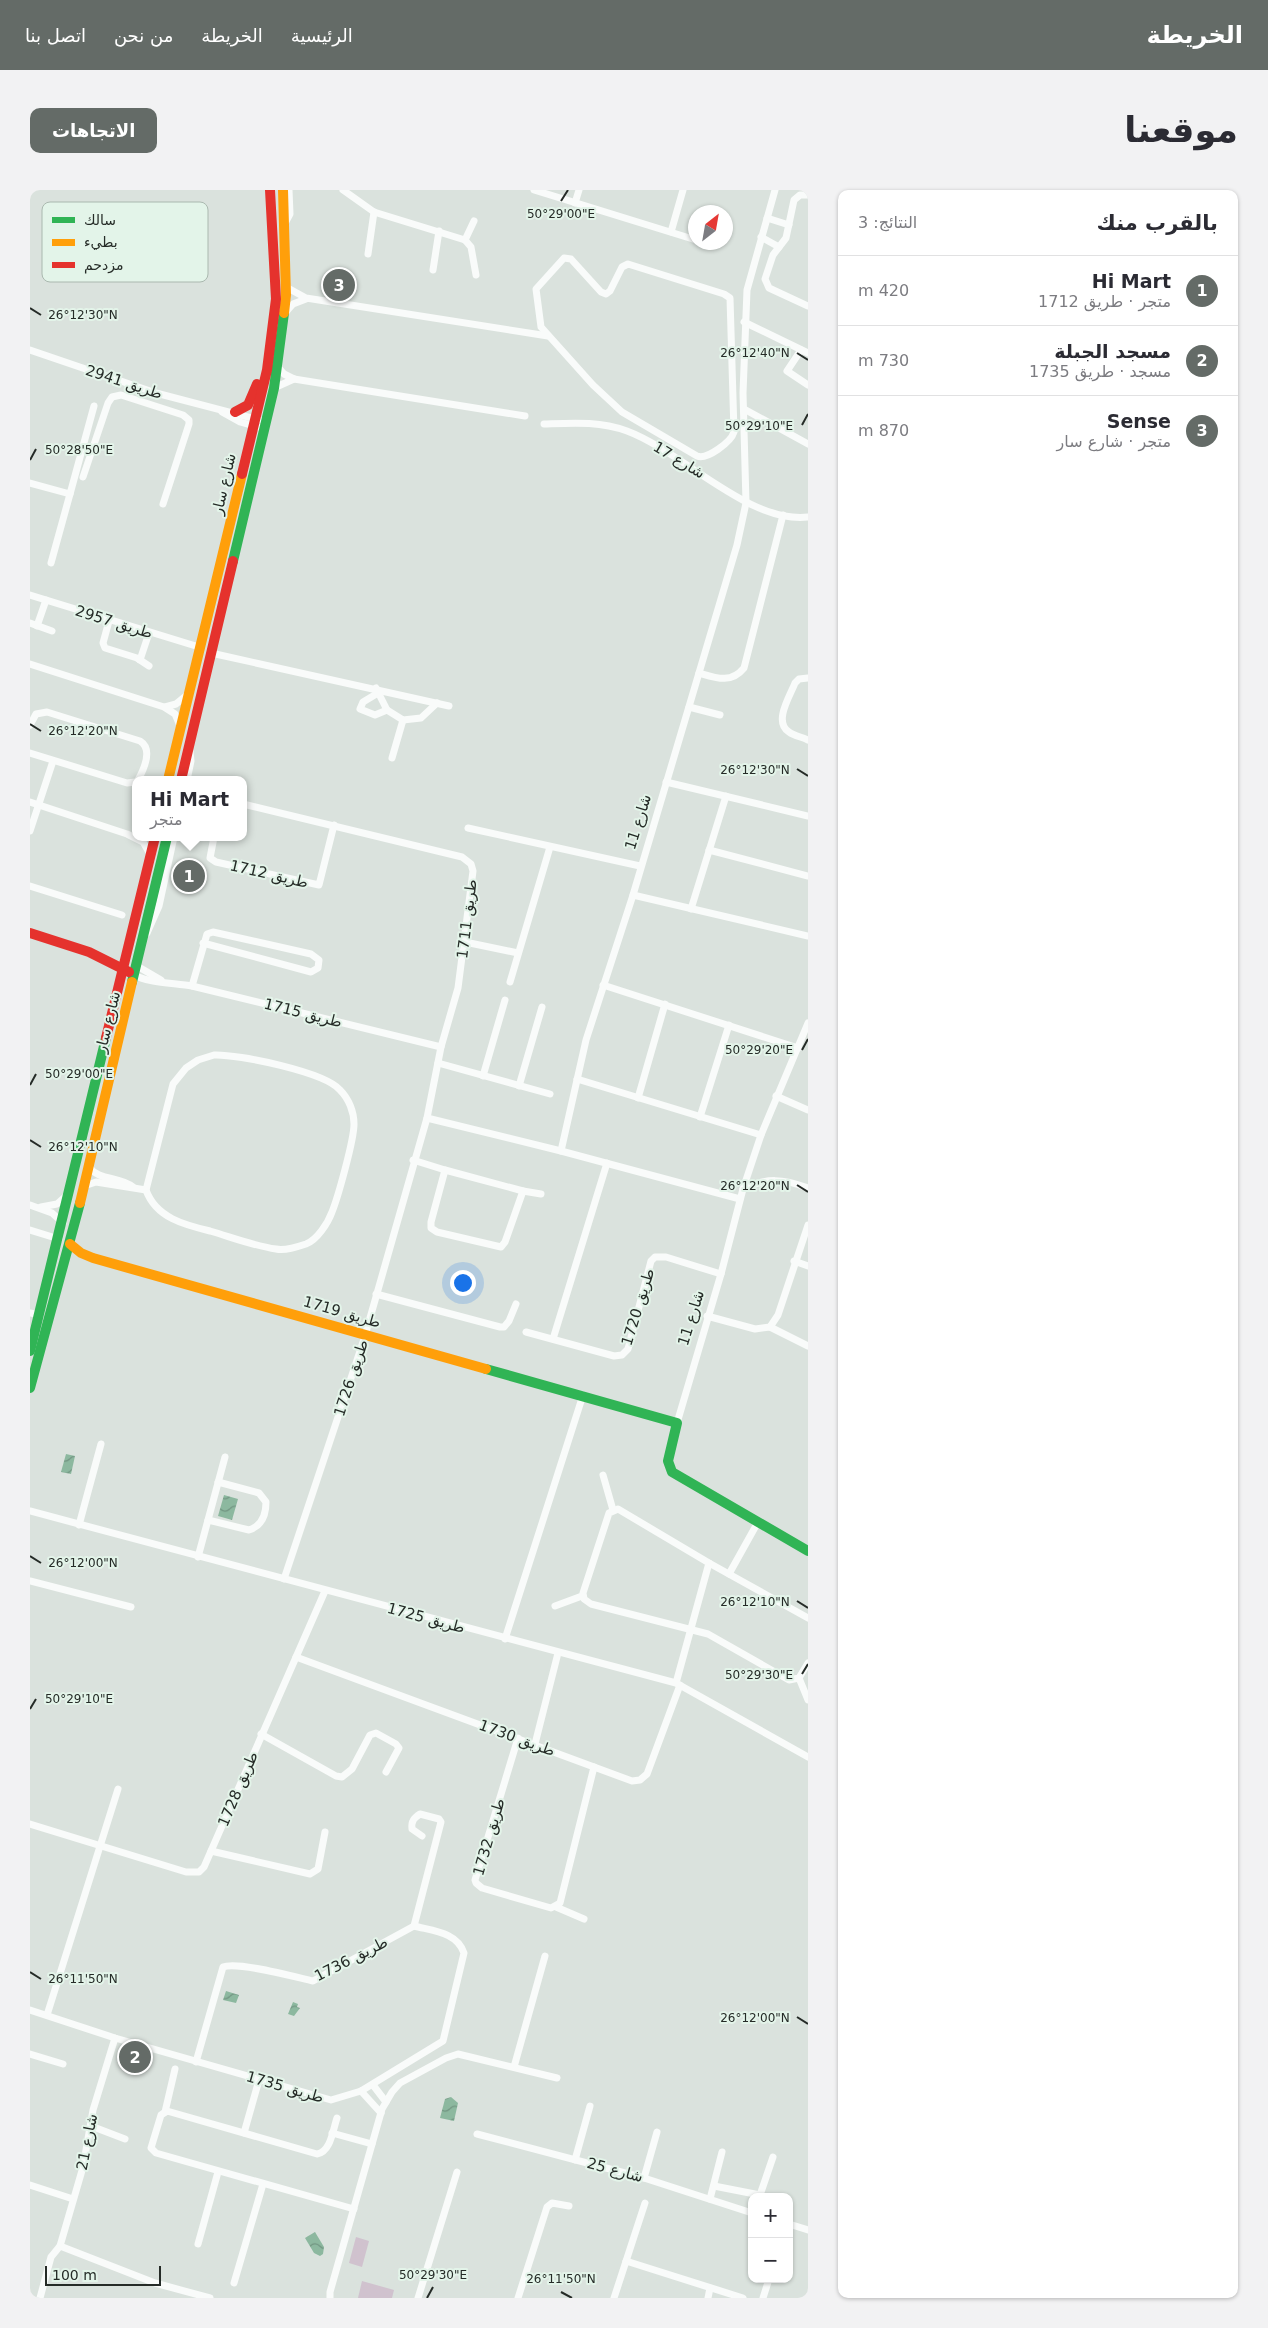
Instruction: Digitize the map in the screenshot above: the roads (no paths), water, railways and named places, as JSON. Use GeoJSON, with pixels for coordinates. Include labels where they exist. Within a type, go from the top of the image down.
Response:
{"type":"FeatureCollection","features":[{"type":"Feature","properties":{"kind":"street","name":"شارع سار"},"geometry":{"type":"LineString","coordinates":[[169,776],[271,349],[276,280],[270,190]]}},
{"type":"Feature","properties":{"kind":"street","name":"شارع سار"},"geometry":{"type":"LineString","coordinates":[[182,776],[278,367],[285,313],[286,286],[283,190]]}},
{"type":"Feature","properties":{"kind":"street"},"geometry":{"type":"LineString","coordinates":[[284,225],[290,214],[290,190]]}},
{"type":"Feature","properties":{"kind":"street"},"geometry":{"type":"LineString","coordinates":[[343,190],[374,212],[465,240],[471,247],[476,276]]}},
{"type":"Feature","properties":{"kind":"street"},"geometry":{"type":"LineString","coordinates":[[534,190],[688,237]]}},
{"type":"Feature","properties":{"kind":"street"},"geometry":{"type":"LineString","coordinates":[[575,203],[579,190]]}},
{"type":"Feature","properties":{"kind":"street"},"geometry":{"type":"LineString","coordinates":[[672,232],[683,190]]}},
{"type":"Feature","properties":{"kind":"street","name":"شارع 11"},"geometry":{"type":"LineString","coordinates":[[561,1151],[577,1079],[603,985],[633,895],[640,866],[732,565],[746,503],[744,322],[748,281],[775,190]]}},
{"type":"Feature","properties":{"kind":"street"},"geometry":{"type":"LineString","coordinates":[[808,195],[800,195],[794,200],[786,238],[779,247],[765,279],[769,288],[808,306]]}},
{"type":"Feature","properties":{"kind":"street"},"geometry":{"type":"LineString","coordinates":[[368,254],[374,212]]}},
{"type":"Feature","properties":{"kind":"street"},"geometry":{"type":"LineString","coordinates":[[767,218],[789,225]]}},
{"type":"Feature","properties":{"kind":"street"},"geometry":{"type":"LineString","coordinates":[[465,240],[474,221]]}},
{"type":"Feature","properties":{"kind":"street"},"geometry":{"type":"LineString","coordinates":[[433,270],[439,232]]}},
{"type":"Feature","properties":{"kind":"street"},"geometry":{"type":"LineString","coordinates":[[761,237],[779,247]]}},
{"type":"Feature","properties":{"kind":"street"},"geometry":{"type":"LineString","coordinates":[[286,286],[306,298],[548,336],[593,385],[622,412],[697,456],[705,456],[732,438],[732,303],[730,298],[724,294],[628,264],[622,267],[610,291],[606,294],[601,292],[571,259],[564,258],[536,289],[541,327],[548,336]]}},
{"type":"Feature","properties":{"kind":"street"},"geometry":{"type":"LineString","coordinates":[[285,313],[293,304],[306,298]]}},
{"type":"Feature","properties":{"kind":"street"},"geometry":{"type":"LineString","coordinates":[[744,322],[805,352],[787,371],[808,385]]}},
{"type":"Feature","properties":{"kind":"street"},"geometry":{"type":"LineString","coordinates":[[235,412],[244,408],[251,400],[264,360],[271,349]]}},
{"type":"Feature","properties":{"kind":"street","name":"طريق 2941"},"geometry":{"type":"LineString","coordinates":[[30,350],[156,393],[219,410],[235,412],[254,422]]}},
{"type":"Feature","properties":{"kind":"street"},"geometry":{"type":"LineString","coordinates":[[278,367],[284,374],[294,379],[525,416]]}},
{"type":"Feature","properties":{"kind":"street"},"geometry":{"type":"LineString","coordinates":[[274,388],[294,379]]}},
{"type":"Feature","properties":{"kind":"street"},"geometry":{"type":"LineString","coordinates":[[152,405],[156,393]]}},
{"type":"Feature","properties":{"kind":"street"},"geometry":{"type":"LineString","coordinates":[[83,477],[108,403],[112,397],[121,395],[183,415],[189,420],[163,504]]}},
{"type":"Feature","properties":{"kind":"street"},"geometry":{"type":"LineString","coordinates":[[51,563],[94,406]]}},
{"type":"Feature","properties":{"kind":"street"},"geometry":{"type":"LineString","coordinates":[[744,409],[808,444]]}},
{"type":"Feature","properties":{"kind":"street","name":"طريق 2941"},"geometry":{"type":"LineString","coordinates":[[219,410],[233,418],[265,425]]}},
{"type":"Feature","properties":{"kind":"street","name":"شارع 17"},"geometry":{"type":"LineString","coordinates":[[544,424],[595,422],[628,431],[674,456],[746,503],[783,515],[808,517]]}},
{"type":"Feature","properties":{"kind":"street"},"geometry":{"type":"LineString","coordinates":[[30,483],[70,494]]}},
{"type":"Feature","properties":{"kind":"street"},"geometry":{"type":"LineString","coordinates":[[699,673],[727,680],[734,678],[744,668],[783,515]]}},
{"type":"Feature","properties":{"kind":"street","name":"طريق 2957"},"geometry":{"type":"LineString","coordinates":[[30,595],[109,621],[199,646]]}},
{"type":"Feature","properties":{"kind":"street"},"geometry":{"type":"LineString","coordinates":[[46,600],[33,624],[52,631]]}},
{"type":"Feature","properties":{"kind":"street"},"geometry":{"type":"LineString","coordinates":[[109,621],[104,647],[140,660],[149,666]]}},
{"type":"Feature","properties":{"kind":"street"},"geometry":{"type":"LineString","coordinates":[[140,660],[150,633]]}},
{"type":"Feature","properties":{"kind":"street"},"geometry":{"type":"LineString","coordinates":[[211,652],[449,706]]}},
{"type":"Feature","properties":{"kind":"street"},"geometry":{"type":"LineString","coordinates":[[30,664],[164,707],[174,714],[181,730]]}},
{"type":"Feature","properties":{"kind":"street"},"geometry":{"type":"LineString","coordinates":[[808,678],[799,679],[795,683],[782,719],[783,726],[788,732],[808,740]]}},
{"type":"Feature","properties":{"kind":"street"},"geometry":{"type":"LineString","coordinates":[[377,690],[387,710],[403,720],[421,718],[437,703]]}},
{"type":"Feature","properties":{"kind":"street"},"geometry":{"type":"LineString","coordinates":[[377,690],[363,702],[360,709],[375,715],[387,710]]}},
{"type":"Feature","properties":{"kind":"street"},"geometry":{"type":"LineString","coordinates":[[164,707],[176,704],[189,693]]}},
{"type":"Feature","properties":{"kind":"street"},"geometry":{"type":"LineString","coordinates":[[690,706],[720,715]]}},
{"type":"Feature","properties":{"kind":"street"},"geometry":{"type":"LineString","coordinates":[[30,725],[36,714],[46,712],[140,741],[144,744],[148,754],[139,776]]}},
{"type":"Feature","properties":{"kind":"street"},"geometry":{"type":"LineString","coordinates":[[392,758],[403,720]]}},
{"type":"Feature","properties":{"kind":"street"},"geometry":{"type":"LineString","coordinates":[[188,776],[191,761],[189,748]]}},
{"type":"Feature","properties":{"kind":"street"},"geometry":{"type":"LineString","coordinates":[[30,753],[127,783],[132,782]]}},
{"type":"Feature","properties":{"kind":"street"},"geometry":{"type":"LineString","coordinates":[[30,832],[53,761]]}},
{"type":"Feature","properties":{"kind":"street"},"geometry":{"type":"LineString","coordinates":[[666,782],[808,816]]}},
{"type":"Feature","properties":{"kind":"street"},"geometry":{"type":"LineString","coordinates":[[691,909],[726,796]]}},
{"type":"Feature","properties":{"kind":"street"},"geometry":{"type":"LineString","coordinates":[[30,802],[132,836]]}},
{"type":"Feature","properties":{"kind":"street","name":"طريق 1711"},"geometry":{"type":"LineString","coordinates":[[247,805],[334,825],[467,860],[473,871],[458,988],[438,1063],[427,1118]]}},
{"type":"Feature","properties":{"kind":"street","name":"طريق 1712"},"geometry":{"type":"LineString","coordinates":[[213,841],[210,858],[216,862],[319,884],[334,825]]}},
{"type":"Feature","properties":{"kind":"street"},"geometry":{"type":"LineString","coordinates":[[468,828],[640,866]]}},
{"type":"Feature","properties":{"kind":"street"},"geometry":{"type":"LineString","coordinates":[[127,834],[132,834]]}},
{"type":"Feature","properties":{"kind":"street"},"geometry":{"type":"LineString","coordinates":[[141,841],[150,856]]}},
{"type":"Feature","properties":{"kind":"street","name":"شارع سار"},"geometry":{"type":"LineString","coordinates":[[30,1351],[35,1314],[59,1239],[154,841]]}},
{"type":"Feature","properties":{"kind":"street","name":"شارع سار"},"geometry":{"type":"LineString","coordinates":[[30,1388],[70,1244],[166,841]]}},
{"type":"Feature","properties":{"kind":"street"},"geometry":{"type":"LineString","coordinates":[[143,940],[159,906],[173,841]]}},
{"type":"Feature","properties":{"kind":"street"},"geometry":{"type":"LineString","coordinates":[[510,982],[550,846]]}},
{"type":"Feature","properties":{"kind":"street"},"geometry":{"type":"LineString","coordinates":[[709,850],[808,876]]}},
{"type":"Feature","properties":{"kind":"street"},"geometry":{"type":"LineString","coordinates":[[30,886],[122,915]]}},
{"type":"Feature","properties":{"kind":"street"},"geometry":{"type":"LineString","coordinates":[[633,895],[808,936]]}},
{"type":"Feature","properties":{"kind":"street"},"geometry":{"type":"LineString","coordinates":[[192,986],[202,943],[207,934],[213,932],[311,954],[319,960],[318,968],[311,972],[202,943]]}},
{"type":"Feature","properties":{"kind":"street"},"geometry":{"type":"LineString","coordinates":[[30,934],[89,952],[136,971]]}},
{"type":"Feature","properties":{"kind":"street"},"geometry":{"type":"LineString","coordinates":[[465,942],[518,954]]}},
{"type":"Feature","properties":{"kind":"street","name":"طريق 1715"},"geometry":{"type":"LineString","coordinates":[[136,971],[147,981],[163,981],[192,986],[442,1047]]}},
{"type":"Feature","properties":{"kind":"street"},"geometry":{"type":"LineString","coordinates":[[603,985],[729,1024],[798,1048]]}},
{"type":"Feature","properties":{"kind":"street"},"geometry":{"type":"LineString","coordinates":[[483,1076],[505,1000]]}},
{"type":"Feature","properties":{"kind":"street"},"geometry":{"type":"LineString","coordinates":[[638,1098],[665,1004]]}},
{"type":"Feature","properties":{"kind":"street"},"geometry":{"type":"LineString","coordinates":[[519,1086],[542,1007]]}},
{"type":"Feature","properties":{"kind":"street","name":"شارع 11"},"geometry":{"type":"LineString","coordinates":[[808,1023],[776,1096],[743,1189],[668,1461],[672,1472],[808,1551]]}},
{"type":"Feature","properties":{"kind":"street"},"geometry":{"type":"LineString","coordinates":[[700,1117],[729,1024]]}},
{"type":"Feature","properties":{"kind":"street"},"geometry":{"type":"LineString","coordinates":[[220,1054],[239,1057],[318,1077],[336,1085],[347,1099],[352,1110],[353,1135],[332,1213],[319,1233],[308,1243],[276,1250],[193,1227],[160,1211],[151,1201],[146,1190],[173,1084],[186,1068],[204,1057],[220,1054]]}},
{"type":"Feature","properties":{"kind":"street"},"geometry":{"type":"LineString","coordinates":[[438,1063],[550,1094]]}},
{"type":"Feature","properties":{"kind":"street"},"geometry":{"type":"LineString","coordinates":[[577,1079],[761,1135]]}},
{"type":"Feature","properties":{"kind":"street"},"geometry":{"type":"LineString","coordinates":[[776,1096],[808,1110]]}},
{"type":"Feature","properties":{"kind":"street"},"geometry":{"type":"LineString","coordinates":[[427,1118],[561,1151],[740,1199]]}},
{"type":"Feature","properties":{"kind":"street","name":"طريق 1726"},"geometry":{"type":"LineString","coordinates":[[284,1579],[365,1334],[413,1160],[427,1118]]}},
{"type":"Feature","properties":{"kind":"street"},"geometry":{"type":"LineString","coordinates":[[413,1160],[523,1191],[541,1194]]}},
{"type":"Feature","properties":{"kind":"street"},"geometry":{"type":"LineString","coordinates":[[553,1339],[607,1163]]}},
{"type":"Feature","properties":{"kind":"street"},"geometry":{"type":"LineString","coordinates":[[89,1166],[98,1175],[146,1190]]}},
{"type":"Feature","properties":{"kind":"street"},"geometry":{"type":"LineString","coordinates":[[445,1170],[430,1225],[437,1232],[501,1247],[505,1242],[523,1191]]}},
{"type":"Feature","properties":{"kind":"street"},"geometry":{"type":"LineString","coordinates":[[743,1189],[754,1183],[773,1180],[786,1180],[808,1188]]}},
{"type":"Feature","properties":{"kind":"street"},"geometry":{"type":"LineString","coordinates":[[84,1186],[96,1182],[122,1188],[133,1187]]}},
{"type":"Feature","properties":{"kind":"street"},"geometry":{"type":"LineString","coordinates":[[38,1207],[57,1204],[70,1193]]}},
{"type":"Feature","properties":{"kind":"street"},"geometry":{"type":"LineString","coordinates":[[30,1204],[52,1213],[63,1223]]}},
{"type":"Feature","properties":{"kind":"street"},"geometry":{"type":"LineString","coordinates":[[770,1327],[778,1315],[794,1261],[808,1225]]}},
{"type":"Feature","properties":{"kind":"street"},"geometry":{"type":"LineString","coordinates":[[30,1230],[59,1239]]}},
{"type":"Feature","properties":{"kind":"street","name":"طريق 1719"},"geometry":{"type":"LineString","coordinates":[[70,1244],[81,1253],[93,1258],[677,1423]]}},
{"type":"Feature","properties":{"kind":"street","name":"طريق 1720"},"geometry":{"type":"LineString","coordinates":[[526,1332],[614,1356],[622,1355],[628,1349],[651,1261],[655,1257],[666,1257],[721,1274]]}},
{"type":"Feature","properties":{"kind":"street","name":"طريق 1719"},"geometry":{"type":"LineString","coordinates":[[65,1264],[79,1259],[93,1258]]}},
{"type":"Feature","properties":{"kind":"street"},"geometry":{"type":"LineString","coordinates":[[794,1261],[808,1266]]}},
{"type":"Feature","properties":{"kind":"street"},"geometry":{"type":"LineString","coordinates":[[376,1294],[504,1327],[510,1321],[516,1304]]}},
{"type":"Feature","properties":{"kind":"street"},"geometry":{"type":"LineString","coordinates":[[707,1316],[755,1329],[770,1327],[808,1346]]}},
{"type":"Feature","properties":{"kind":"street"},"geometry":{"type":"LineString","coordinates":[[505,1638],[583,1395]]}},
{"type":"Feature","properties":{"kind":"street"},"geometry":{"type":"LineString","coordinates":[[79,1525],[102,1444]]}},
{"type":"Feature","properties":{"kind":"street"},"geometry":{"type":"LineString","coordinates":[[198,1557],[225,1456]]}},
{"type":"Feature","properties":{"kind":"street"},"geometry":{"type":"LineString","coordinates":[[604,1475],[613,1510]]}},
{"type":"Feature","properties":{"kind":"street"},"geometry":{"type":"LineString","coordinates":[[208,1520],[249,1530],[261,1523],[264,1516],[266,1502],[259,1493],[218,1482]]}},
{"type":"Feature","properties":{"kind":"street"},"geometry":{"type":"LineString","coordinates":[[582,1596],[609,1513],[613,1510],[623,1511],[709,1563],[808,1618]]}},
{"type":"Feature","properties":{"kind":"street","name":"طريق 1725"},"geometry":{"type":"LineString","coordinates":[[30,1511],[678,1684],[808,1757]]}},
{"type":"Feature","properties":{"kind":"street"},"geometry":{"type":"LineString","coordinates":[[729,1574],[758,1522]]}},
{"type":"Feature","properties":{"kind":"street","name":"طريق 1730"},"geometry":{"type":"LineString","coordinates":[[296,1657],[535,1744],[632,1782],[640,1780],[647,1774],[678,1684],[690,1630],[709,1563]]}},
{"type":"Feature","properties":{"kind":"street"},"geometry":{"type":"LineString","coordinates":[[30,1581],[131,1607]]}},
{"type":"Feature","properties":{"kind":"street","name":"طريق 1728"},"geometry":{"type":"LineString","coordinates":[[30,1824],[193,1873],[204,1867],[325,1591]]}},
{"type":"Feature","properties":{"kind":"street"},"geometry":{"type":"LineString","coordinates":[[555,1606],[582,1596]]}},
{"type":"Feature","properties":{"kind":"street"},"geometry":{"type":"LineString","coordinates":[[582,1596],[591,1604],[717,1637],[789,1680],[799,1678],[808,1664]]}},
{"type":"Feature","properties":{"kind":"street"},"geometry":{"type":"LineString","coordinates":[[535,1744],[558,1653]]}},
{"type":"Feature","properties":{"kind":"street"},"geometry":{"type":"LineString","coordinates":[[799,1678],[808,1700]]}},
{"type":"Feature","properties":{"kind":"street"},"geometry":{"type":"LineString","coordinates":[[261,1734],[336,1776],[342,1776],[352,1769],[370,1735],[376,1733],[396,1744],[399,1748],[386,1772]]}},
{"type":"Feature","properties":{"kind":"street","name":"طريق 1732"},"geometry":{"type":"LineString","coordinates":[[518,1738],[475,1880],[476,1884],[482,1888],[546,1907],[556,1907],[584,1919]]}},
{"type":"Feature","properties":{"kind":"street"},"geometry":{"type":"LineString","coordinates":[[556,1907],[561,1898],[594,1767]]}},
{"type":"Feature","properties":{"kind":"street"},"geometry":{"type":"LineString","coordinates":[[47,2015],[118,1789]]}},
{"type":"Feature","properties":{"kind":"street"},"geometry":{"type":"LineString","coordinates":[[414,1926],[440,1822],[439,1819],[420,1814],[415,1817],[412,1822],[412,1829],[422,1836]]}},
{"type":"Feature","properties":{"kind":"street"},"geometry":{"type":"LineString","coordinates":[[211,1851],[310,1874],[318,1869],[326,1832]]}},
{"type":"Feature","properties":{"kind":"street","name":"طريق 1736"},"geometry":{"type":"LineString","coordinates":[[196,2062],[223,1967],[229,1964],[242,1966],[313,1981],[414,1926]]}},
{"type":"Feature","properties":{"kind":"street","name":"طريق 1735"},"geometry":{"type":"LineString","coordinates":[[30,2010],[115,2038],[331,2100],[361,2091],[373,2085],[442,2041],[464,1953],[461,1943],[454,1936],[414,1926]]}},
{"type":"Feature","properties":{"kind":"street"},"geometry":{"type":"LineString","coordinates":[[514,2067],[545,1956]]}},
{"type":"Feature","properties":{"kind":"street","name":"شارع 21"},"geometry":{"type":"LineString","coordinates":[[40,2298],[51,2257],[60,2246],[83,2167],[93,2110],[115,2038]]}},
{"type":"Feature","properties":{"kind":"street"},"geometry":{"type":"LineString","coordinates":[[30,2054],[63,2064]]}},
{"type":"Feature","properties":{"kind":"street"},"geometry":{"type":"LineString","coordinates":[[331,2298],[381,2113],[386,2102],[400,2083],[454,2055],[462,2054],[557,2078]]}},
{"type":"Feature","properties":{"kind":"street"},"geometry":{"type":"LineString","coordinates":[[175,2069],[165,2112],[161,2116],[154,2136],[152,2150],[218,2172],[354,2210]]}},
{"type":"Feature","properties":{"kind":"street"},"geometry":{"type":"LineString","coordinates":[[244,2133],[259,2080]]}},
{"type":"Feature","properties":{"kind":"street"},"geometry":{"type":"LineString","coordinates":[[373,2085],[386,2102]]}},
{"type":"Feature","properties":{"kind":"street"},"geometry":{"type":"LineString","coordinates":[[361,2091],[381,2113]]}},
{"type":"Feature","properties":{"kind":"street"},"geometry":{"type":"LineString","coordinates":[[575,2160],[590,2106]]}},
{"type":"Feature","properties":{"kind":"street"},"geometry":{"type":"LineString","coordinates":[[165,2112],[170,2111],[317,2154],[326,2150],[337,2118]]}},
{"type":"Feature","properties":{"kind":"street"},"geometry":{"type":"LineString","coordinates":[[91,2126],[125,2139]]}},
{"type":"Feature","properties":{"kind":"street"},"geometry":{"type":"LineString","coordinates":[[644,2178],[657,2132]]}},
{"type":"Feature","properties":{"kind":"street"},"geometry":{"type":"LineString","coordinates":[[332,2133],[372,2144]]}},
{"type":"Feature","properties":{"kind":"street","name":"شارع 25"},"geometry":{"type":"LineString","coordinates":[[477,2134],[644,2178],[748,2212]]}},
{"type":"Feature","properties":{"kind":"street"},"geometry":{"type":"LineString","coordinates":[[710,2199],[722,2152]]}},
{"type":"Feature","properties":{"kind":"street"},"geometry":{"type":"LineString","coordinates":[[714,2186],[760,2196],[773,2157]]}},
{"type":"Feature","properties":{"kind":"street"},"geometry":{"type":"LineString","coordinates":[[198,2244],[218,2172]]}},
{"type":"Feature","properties":{"kind":"street"},"geometry":{"type":"LineString","coordinates":[[418,2298],[457,2172]]}},
{"type":"Feature","properties":{"kind":"street"},"geometry":{"type":"LineString","coordinates":[[234,2283],[263,2184]]}},
{"type":"Feature","properties":{"kind":"street"},"geometry":{"type":"LineString","coordinates":[[30,2185],[73,2200]]}},
{"type":"Feature","properties":{"kind":"street"},"geometry":{"type":"LineString","coordinates":[[518,2298],[547,2207],[552,2203],[570,2206]]}},
{"type":"Feature","properties":{"kind":"street"},"geometry":{"type":"LineString","coordinates":[[614,2298],[645,2203]]}},
{"type":"Feature","properties":{"kind":"street"},"geometry":{"type":"LineString","coordinates":[[793,2225],[808,2230]]}},
{"type":"Feature","properties":{"kind":"street"},"geometry":{"type":"LineString","coordinates":[[60,2246],[187,2296],[210,2298]]}},
{"type":"Feature","properties":{"kind":"street"},"geometry":{"type":"LineString","coordinates":[[626,2261],[743,2298]]}},
{"type":"Feature","properties":{"kind":"street"},"geometry":{"type":"LineString","coordinates":[[763,2298],[768,2283]]}},
{"type":"Feature","properties":{"kind":"street"},"geometry":{"type":"LineString","coordinates":[[708,2298],[710,2288]]}},
{"type":"Feature","properties":{"kind":"water"},"geometry":{"type":"Polygon","coordinates":[[[66,1454],[75,1456],[71,1474],[61,1472],[66,1454]]]}},
{"type":"Feature","properties":{"kind":"water"},"geometry":{"type":"Polygon","coordinates":[[[224,1495],[238,1499],[232,1520],[218,1516],[224,1495]]]}},
{"type":"Feature","properties":{"kind":"water"},"geometry":{"type":"Polygon","coordinates":[[[226,1991],[239,1995],[236,2003],[223,2000],[226,1991]]]}},
{"type":"Feature","properties":{"kind":"water"},"geometry":{"type":"Polygon","coordinates":[[[293,2002],[298,2004],[297,2007],[300,2008],[294,2016],[288,2014],[293,2002]]]}},
{"type":"Feature","properties":{"kind":"water"},"geometry":{"type":"Polygon","coordinates":[[[451,2097],[458,2103],[454,2121],[440,2118],[445,2099],[451,2097]]]}},
{"type":"Feature","properties":{"kind":"water"},"geometry":{"type":"Polygon","coordinates":[[[315,2232],[324,2247],[323,2254],[320,2256],[314,2253],[305,2238],[315,2232]]]}},
{"type":"Feature","properties":{"kind":"place","name":"Sense"},"geometry":{"type":"Point","coordinates":[339,285]}},
{"type":"Feature","properties":{"kind":"place","name":"Hi Mart"},"geometry":{"type":"Point","coordinates":[189,876]}},
{"type":"Feature","properties":{"kind":"place","name":"مسجد الجبلة"},"geometry":{"type":"Point","coordinates":[135,2057]}}]}
